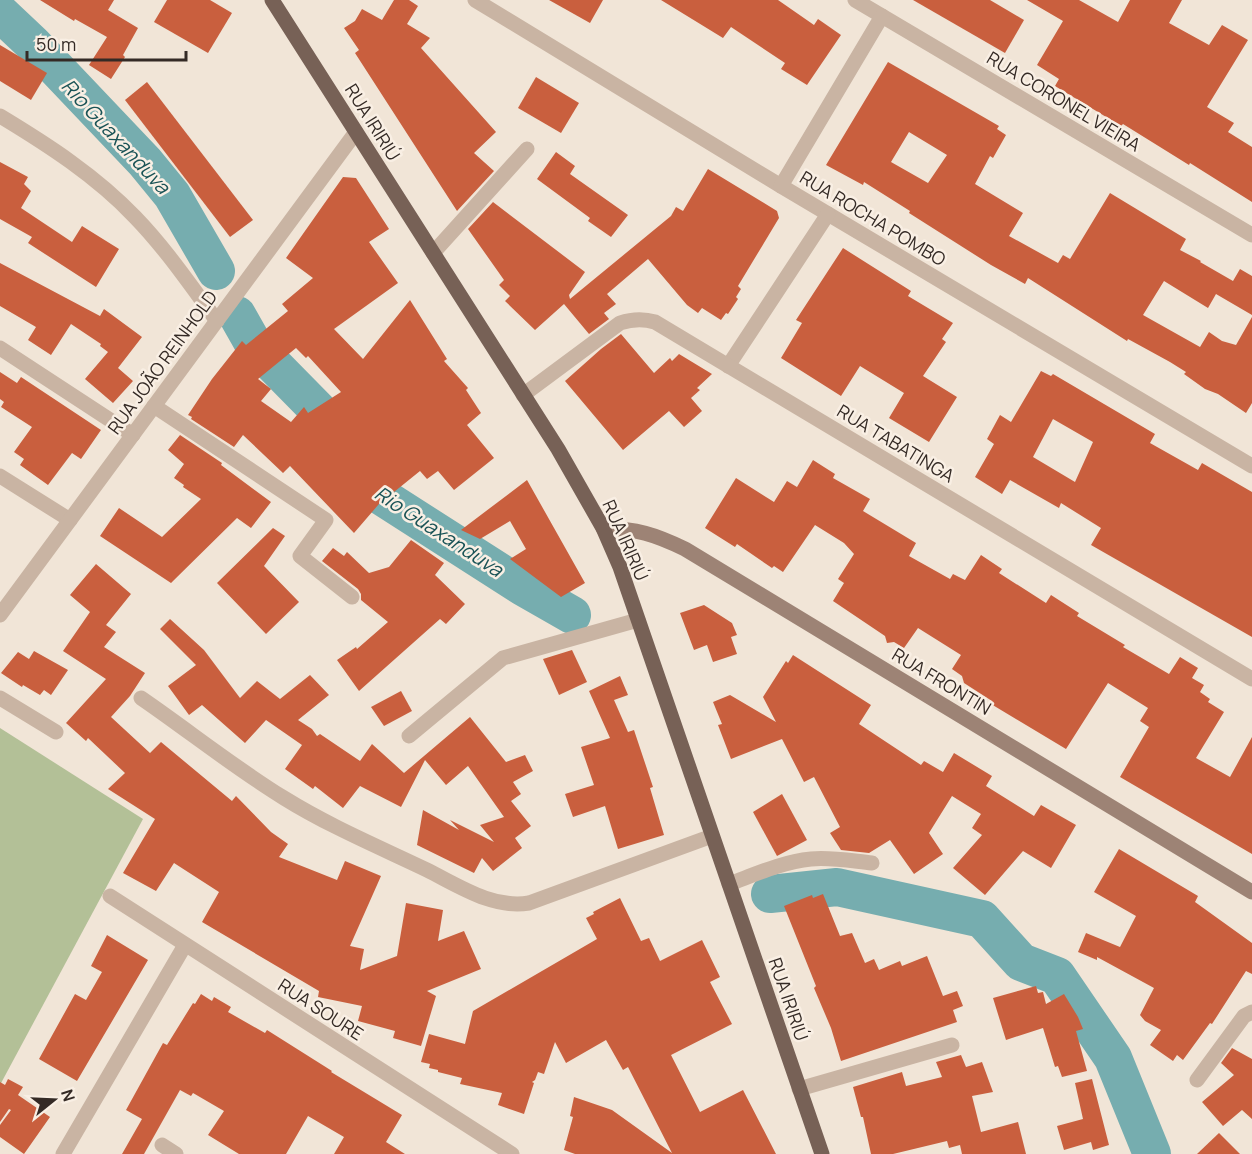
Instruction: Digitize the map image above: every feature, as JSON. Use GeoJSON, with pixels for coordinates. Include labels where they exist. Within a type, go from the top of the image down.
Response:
{"type":"FeatureCollection","features":[{"type":"Feature","properties":{"kind":"main road","name":"RUA IRIRIÚ"},"geometry":{"type":"LineString","coordinates":[[272,0],[579,484],[603,528],[620,567],[822,1154]]}},
{"type":"Feature","properties":{"kind":"street","name":"RUA ROCHA POMBO"},"geometry":{"type":"LineString","coordinates":[[475,0],[781,186],[1252,466]]}},
{"type":"Feature","properties":{"kind":"street","name":"RUA CORONEL VIEIRA"},"geometry":{"type":"LineString","coordinates":[[855,0],[1252,235]]}},
{"type":"Feature","properties":{"kind":"street"},"geometry":{"type":"LineString","coordinates":[[781,186],[882,16]]}},
{"type":"Feature","properties":{"kind":"street"},"geometry":{"type":"LineString","coordinates":[[0,116],[75,165],[114,196],[160,245],[217,321]]}},
{"type":"Feature","properties":{"kind":"street","name":"RUA JOÃO REINHOLD"},"geometry":{"type":"LineString","coordinates":[[0,615],[356,132]]}},
{"type":"Feature","properties":{"kind":"street"},"geometry":{"type":"LineString","coordinates":[[433,253],[527,148]]}},
{"type":"Feature","properties":{"kind":"street"},"geometry":{"type":"LineString","coordinates":[[728,366],[828,214]]}},
{"type":"Feature","properties":{"kind":"street","name":"RUA TABATINGA"},"geometry":{"type":"LineString","coordinates":[[523,395],[620,323],[632,319],[655,322],[1252,679]]}},
{"type":"Feature","properties":{"kind":"street"},"geometry":{"type":"LineString","coordinates":[[0,348],[133,435]]}},
{"type":"Feature","properties":{"kind":"street"},"geometry":{"type":"LineString","coordinates":[[154,406],[326,520],[300,556],[352,597]]}},
{"type":"Feature","properties":{"kind":"street"},"geometry":{"type":"LineString","coordinates":[[0,476],[70,520]]}},
{"type":"Feature","properties":{"kind":"street","name":"RUA FRONTIN"},"geometry":{"type":"LineString","coordinates":[[603,528],[632,529],[650,533],[685,549],[1252,892]]}},
{"type":"Feature","properties":{"kind":"street"},"geometry":{"type":"LineString","coordinates":[[409,736],[502,658],[638,620]]}},
{"type":"Feature","properties":{"kind":"street"},"geometry":{"type":"LineString","coordinates":[[0,698],[56,732]]}},
{"type":"Feature","properties":{"kind":"street"},"geometry":{"type":"LineString","coordinates":[[141,698],[284,798],[343,830],[502,904],[529,903],[712,836]]}},
{"type":"Feature","properties":{"kind":"street"},"geometry":{"type":"LineString","coordinates":[[729,884],[774,866],[813,859],[872,863]]}},
{"type":"Feature","properties":{"kind":"street","name":"RUA SOURE"},"geometry":{"type":"LineString","coordinates":[[110,896],[512,1154]]}},
{"type":"Feature","properties":{"kind":"street"},"geometry":{"type":"LineString","coordinates":[[63,1154],[185,945]]}},
{"type":"Feature","properties":{"kind":"street"},"geometry":{"type":"LineString","coordinates":[[1197,1080],[1244,1016],[1252,1012]]}},
{"type":"Feature","properties":{"kind":"street"},"geometry":{"type":"LineString","coordinates":[[799,1089],[952,1045]]}},
{"type":"Feature","properties":{"kind":"street"},"geometry":{"type":"LineString","coordinates":[[162,1145],[176,1154]]}},
{"type":"Feature","properties":{"kind":"green space"},"geometry":{"type":"Polygon","coordinates":[[[0,728],[143,819],[0,1085],[0,728]]]}},
{"type":"Feature","properties":{"kind":"building"},"geometry":{"type":"Polygon","coordinates":[[[40,0],[114,0],[108,10],[138,28],[123,55],[125,57],[111,79],[89,65],[107,37],[75,19],[74,21],[40,0]]]}},
{"type":"Feature","properties":{"kind":"building"},"geometry":{"type":"Polygon","coordinates":[[[167,0],[210,0],[232,13],[208,53],[154,22],[167,0]]]}},
{"type":"Feature","properties":{"kind":"building"},"geometry":{"type":"Polygon","coordinates":[[[394,0],[409,0],[418,6],[407,24],[430,38],[421,48],[496,132],[474,153],[494,171],[457,211],[355,53],[359,50],[344,28],[355,21],[362,9],[382,20],[394,0]]]}},
{"type":"Feature","properties":{"kind":"building"},"geometry":{"type":"Polygon","coordinates":[[[549,0],[603,0],[590,23],[549,0]]]}},
{"type":"Feature","properties":{"kind":"building"},"geometry":{"type":"Polygon","coordinates":[[[661,0],[778,0],[814,25],[818,19],[841,35],[807,85],[781,69],[785,63],[731,27],[723,38],[661,0]]]}},
{"type":"Feature","properties":{"kind":"building"},"geometry":{"type":"Polygon","coordinates":[[[913,0],[990,0],[1024,20],[1005,53],[913,0]]]}},
{"type":"Feature","properties":{"kind":"building"},"geometry":{"type":"Polygon","coordinates":[[[1027,0],[1079,0],[1118,22],[1130,0],[1182,0],[1169,23],[1209,45],[1222,25],[1248,40],[1207,107],[1234,123],[1228,132],[1252,147],[1252,202],[1190,163],[1189,165],[1123,124],[1121,126],[1055,86],[1059,79],[1037,65],[1063,21],[1027,0]]]}},
{"type":"Feature","properties":{"kind":"building"},"geometry":{"type":"Polygon","coordinates":[[[0,45],[47,73],[31,100],[0,81],[0,45]]]}},
{"type":"Feature","properties":{"kind":"building"},"geometry":{"type":"Polygon","coordinates":[[[888,62],[999,126],[997,129],[1006,135],[993,158],[990,156],[975,184],[1023,213],[1009,236],[1058,263],[1063,255],[1070,259],[1110,193],[1186,239],[1180,250],[1200,262],[1233,281],[1240,269],[1252,276],[1252,315],[1216,294],[1208,308],[1164,281],[1143,315],[1200,347],[1209,332],[1222,341],[1236,345],[1252,317],[1252,403],[1246,413],[1218,394],[1205,389],[1184,374],[1186,372],[1170,362],[1128,339],[1127,341],[1028,278],[1025,284],[991,265],[864,182],[863,185],[826,165],[888,62]],[[909,132],[891,162],[928,183],[947,155],[909,132]]]}},
{"type":"Feature","properties":{"kind":"building"},"geometry":{"type":"Polygon","coordinates":[[[536,77],[579,103],[561,133],[518,108],[536,77]]]}},
{"type":"Feature","properties":{"kind":"building"},"geometry":{"type":"Polygon","coordinates":[[[147,82],[253,220],[230,237],[125,100],[147,82]]]}},
{"type":"Feature","properties":{"kind":"building"},"geometry":{"type":"Polygon","coordinates":[[[556,152],[575,166],[570,174],[628,215],[611,237],[588,221],[590,218],[537,179],[556,152]]]}},
{"type":"Feature","properties":{"kind":"building"},"geometry":{"type":"Polygon","coordinates":[[[0,162],[28,177],[24,184],[31,191],[21,208],[72,242],[82,226],[119,249],[96,287],[28,243],[32,237],[0,219],[0,162]]]}},
{"type":"Feature","properties":{"kind":"building"},"geometry":{"type":"Polygon","coordinates":[[[708,169],[777,211],[779,218],[738,286],[741,289],[736,297],[738,299],[721,320],[702,308],[698,313],[687,305],[648,259],[607,294],[616,304],[604,313],[609,319],[589,334],[564,304],[535,330],[505,301],[510,296],[499,285],[504,280],[468,229],[493,202],[585,272],[569,295],[570,299],[671,216],[676,207],[683,211],[708,169]]]}},
{"type":"Feature","properties":{"kind":"building"},"geometry":{"type":"Polygon","coordinates":[[[343,177],[356,178],[389,229],[369,242],[398,283],[334,329],[363,359],[410,300],[447,359],[444,361],[468,388],[466,390],[481,413],[467,425],[494,458],[454,490],[438,471],[427,479],[420,471],[394,492],[391,490],[354,533],[290,466],[283,473],[243,435],[234,447],[191,419],[192,417],[188,415],[212,379],[242,341],[246,345],[288,311],[282,304],[313,278],[286,258],[343,177]],[[296,348],[258,379],[271,389],[261,401],[291,422],[304,407],[308,413],[341,392],[308,356],[306,358],[296,348]]]}},
{"type":"Feature","properties":{"kind":"building"},"geometry":{"type":"Polygon","coordinates":[[[843,248],[911,291],[908,296],[953,323],[942,339],[946,342],[923,376],[957,397],[929,442],[889,418],[904,393],[860,366],[841,396],[781,358],[802,323],[796,320],[843,248]]]}},
{"type":"Feature","properties":{"kind":"building"},"geometry":{"type":"Polygon","coordinates":[[[0,263],[100,316],[104,309],[142,337],[118,368],[133,381],[113,403],[85,379],[108,352],[100,346],[101,344],[71,324],[51,355],[28,340],[36,327],[0,306],[0,263]]]}},
{"type":"Feature","properties":{"kind":"building"},"geometry":{"type":"Polygon","coordinates":[[[621,334],[654,373],[670,358],[672,361],[679,354],[712,374],[697,388],[700,390],[691,398],[702,411],[684,427],[669,411],[623,450],[565,381],[621,334]]]}},
{"type":"Feature","properties":{"kind":"building"},"geometry":{"type":"Polygon","coordinates":[[[1041,371],[1051,376],[1053,374],[1155,434],[1150,443],[1198,470],[1202,463],[1252,492],[1252,637],[1091,545],[1101,528],[1061,503],[1059,508],[1010,480],[1002,494],[975,477],[994,444],[987,439],[1000,415],[1011,422],[1041,371]],[[1053,419],[1033,457],[1075,482],[1093,442],[1053,419]]]}},
{"type":"Feature","properties":{"kind":"building"},"geometry":{"type":"Polygon","coordinates":[[[0,372],[17,383],[21,377],[101,430],[81,459],[72,453],[48,485],[20,465],[24,459],[14,452],[32,427],[1,407],[4,402],[0,399],[0,372]]]}},
{"type":"Feature","properties":{"kind":"building"},"geometry":{"type":"Polygon","coordinates":[[[180,435],[222,463],[221,465],[271,502],[251,528],[237,518],[171,583],[100,536],[119,508],[162,537],[201,499],[174,478],[184,464],[168,450],[180,435]]]}},
{"type":"Feature","properties":{"kind":"building"},"geometry":{"type":"Polygon","coordinates":[[[813,460],[835,474],[833,478],[870,499],[863,511],[916,543],[909,556],[950,579],[953,574],[965,580],[981,555],[1002,569],[999,573],[1046,603],[1051,595],[1079,613],[1077,616],[1125,645],[1123,647],[1169,674],[1180,657],[1198,668],[1192,678],[1204,685],[1200,692],[1210,699],[1208,702],[1224,712],[1196,758],[1230,777],[1252,737],[1252,854],[1120,777],[1149,727],[1140,721],[1148,708],[1108,683],[1066,749],[991,704],[992,701],[964,683],[962,676],[952,669],[961,655],[918,628],[904,648],[894,642],[887,643],[885,636],[833,601],[844,583],[838,579],[854,554],[844,543],[815,525],[783,572],[774,566],[772,568],[737,544],[735,547],[705,528],[736,478],[774,502],[787,481],[797,487],[813,460]]]}},
{"type":"Feature","properties":{"kind":"building"},"geometry":{"type":"Polygon","coordinates":[[[527,480],[585,583],[561,597],[510,559],[526,549],[510,521],[480,539],[461,530],[527,480]]]}},
{"type":"Feature","properties":{"kind":"building"},"geometry":{"type":"Polygon","coordinates":[[[273,528],[285,536],[264,566],[299,602],[266,634],[217,583],[273,528]]]}},
{"type":"Feature","properties":{"kind":"building"},"geometry":{"type":"Polygon","coordinates":[[[411,540],[444,563],[435,575],[465,604],[446,624],[440,619],[359,691],[337,660],[356,647],[357,649],[388,622],[361,600],[358,589],[322,561],[333,548],[344,556],[347,552],[369,573],[389,567],[411,540]]]}},
{"type":"Feature","properties":{"kind":"building"},"geometry":{"type":"Polygon","coordinates":[[[96,564],[131,594],[106,625],[116,632],[104,647],[145,673],[130,696],[111,717],[150,753],[161,742],[232,801],[236,796],[271,832],[288,844],[279,857],[337,880],[345,861],[381,876],[350,946],[364,949],[360,970],[397,956],[406,903],[443,910],[438,941],[464,931],[481,969],[427,991],[436,996],[421,1046],[393,1038],[395,1031],[358,1021],[362,1006],[318,997],[319,991],[202,922],[219,892],[174,863],[156,891],[123,873],[155,819],[108,789],[125,773],[88,738],[86,741],[66,723],[106,679],[63,651],[90,612],[70,595],[96,564]]]}},
{"type":"Feature","properties":{"kind":"building"},"geometry":{"type":"Polygon","coordinates":[[[704,605],[732,623],[737,635],[731,637],[737,654],[713,662],[707,645],[694,650],[680,613],[704,605]]]}},
{"type":"Feature","properties":{"kind":"building"},"geometry":{"type":"Polygon","coordinates":[[[170,619],[204,650],[240,698],[257,681],[280,699],[310,675],[329,695],[298,720],[312,729],[317,736],[320,734],[360,761],[372,744],[404,773],[470,717],[506,762],[525,755],[533,771],[513,782],[521,794],[511,801],[531,826],[515,838],[522,848],[493,871],[482,858],[474,873],[417,845],[423,810],[459,830],[450,820],[494,842],[480,825],[504,817],[468,766],[446,785],[425,760],[401,807],[360,786],[343,808],[315,786],[313,789],[285,769],[302,745],[266,720],[245,743],[202,705],[189,715],[168,686],[196,665],[160,629],[170,619]]]}},
{"type":"Feature","properties":{"kind":"building"},"geometry":{"type":"Polygon","coordinates":[[[572,650],[587,682],[559,695],[543,659],[572,650]]]}},
{"type":"Feature","properties":{"kind":"building"},"geometry":{"type":"Polygon","coordinates":[[[34,651],[68,670],[51,695],[44,690],[40,695],[23,685],[22,687],[1,673],[18,652],[29,659],[34,651]]]}},
{"type":"Feature","properties":{"kind":"building"},"geometry":{"type":"Polygon","coordinates":[[[793,655],[871,705],[859,724],[921,765],[924,761],[943,772],[954,753],[992,776],[986,786],[1034,816],[1041,805],[1076,825],[1051,868],[1023,851],[985,895],[953,868],[982,835],[972,828],[981,814],[952,796],[929,833],[943,854],[914,874],[890,840],[869,853],[841,850],[830,833],[840,827],[814,777],[804,782],[782,739],[731,759],[718,725],[722,724],[713,702],[730,695],[776,722],[763,697],[786,661],[788,663],[793,655]]]}},
{"type":"Feature","properties":{"kind":"building"},"geometry":{"type":"Polygon","coordinates":[[[620,676],[628,695],[614,700],[628,732],[634,730],[653,787],[650,788],[664,835],[618,849],[605,806],[573,817],[565,794],[594,785],[581,747],[610,738],[589,691],[620,676]]]}},
{"type":"Feature","properties":{"kind":"building"},"geometry":{"type":"Polygon","coordinates":[[[401,691],[412,711],[384,726],[371,707],[401,691]]]}},
{"type":"Feature","properties":{"kind":"building"},"geometry":{"type":"Polygon","coordinates":[[[782,794],[807,840],[777,856],[753,812],[782,794]]]}},
{"type":"Feature","properties":{"kind":"building"},"geometry":{"type":"Polygon","coordinates":[[[1119,849],[1198,896],[1195,902],[1252,943],[1252,974],[1246,971],[1212,1024],[1210,1023],[1183,1060],[1177,1055],[1173,1061],[1150,1045],[1161,1030],[1145,1021],[1140,1015],[1154,988],[1097,957],[1097,960],[1078,952],[1086,933],[1120,947],[1136,916],[1094,892],[1119,849]]]}},
{"type":"Feature","properties":{"kind":"building"},"geometry":{"type":"Polygon","coordinates":[[[823,894],[840,936],[852,933],[865,963],[874,959],[879,970],[900,961],[902,966],[927,956],[943,996],[957,991],[963,1006],[953,1010],[957,1022],[841,1061],[831,1028],[814,988],[816,986],[784,906],[812,895],[813,898],[823,894]]]}},
{"type":"Feature","properties":{"kind":"building"},"geometry":{"type":"Polygon","coordinates":[[[620,898],[641,941],[649,938],[660,961],[702,940],[720,977],[710,982],[732,1024],[671,1055],[700,1112],[743,1090],[776,1154],[575,1154],[564,1150],[573,1117],[570,1116],[574,1097],[612,1110],[672,1153],[628,1067],[623,1070],[606,1040],[566,1063],[555,1042],[544,1074],[538,1072],[532,1082],[534,1083],[524,1114],[498,1105],[502,1093],[460,1084],[462,1078],[438,1072],[438,1070],[429,1068],[430,1064],[421,1062],[429,1034],[465,1044],[473,1011],[597,939],[586,918],[620,898]]]}},
{"type":"Feature","properties":{"kind":"building"},"geometry":{"type":"Polygon","coordinates":[[[107,935],[148,960],[77,1081],[39,1059],[75,994],[86,1000],[102,972],[91,966],[107,935]]]}},
{"type":"Feature","properties":{"kind":"building"},"geometry":{"type":"Polygon","coordinates":[[[1036,986],[1038,993],[1043,992],[1046,1004],[1064,994],[1078,1017],[1083,1029],[1076,1031],[1087,1071],[1062,1077],[1058,1066],[1055,1067],[1043,1028],[1006,1040],[993,998],[1036,986]]]}},
{"type":"Feature","properties":{"kind":"building"},"geometry":{"type":"Polygon","coordinates":[[[201,994],[212,1001],[214,997],[231,1007],[228,1012],[265,1033],[267,1030],[402,1115],[386,1142],[405,1154],[334,1154],[344,1137],[308,1116],[286,1154],[239,1154],[208,1135],[224,1111],[193,1093],[191,1096],[180,1090],[144,1154],[122,1154],[142,1119],[126,1110],[163,1043],[167,1045],[201,994]]]}},
{"type":"Feature","properties":{"kind":"building"},"geometry":{"type":"Polygon","coordinates":[[[1232,1048],[1252,1059],[1252,1119],[1242,1110],[1223,1126],[1202,1102],[1234,1075],[1221,1063],[1232,1048]]]}},
{"type":"Feature","properties":{"kind":"building"},"geometry":{"type":"Polygon","coordinates":[[[961,1055],[966,1067],[982,1062],[993,1092],[972,1096],[981,1132],[1018,1122],[1026,1154],[962,1154],[960,1145],[949,1148],[947,1141],[893,1154],[871,1154],[863,1117],[861,1117],[853,1087],[902,1072],[906,1086],[942,1077],[936,1062],[961,1055]]]}},
{"type":"Feature","properties":{"kind":"building"},"geometry":{"type":"Polygon","coordinates":[[[8,1079],[23,1087],[18,1095],[50,1117],[24,1154],[0,1137],[0,1125],[11,1110],[9,1109],[0,1122],[0,1082],[5,1085],[8,1079]]]}},
{"type":"Feature","properties":{"kind":"building"},"geometry":{"type":"Polygon","coordinates":[[[1092,1079],[1109,1145],[1093,1150],[1091,1142],[1064,1150],[1057,1126],[1083,1119],[1075,1083],[1092,1079]]]}},
{"type":"Feature","properties":{"kind":"building"},"geometry":{"type":"Polygon","coordinates":[[[1219,1133],[1240,1154],[1197,1154],[1219,1133]]]}},
{"type":"Feature","properties":{"kind":"waterway","name":"Rio Guaxanduva"},"geometry":{"type":"LineString","coordinates":[[0,13],[33,44],[145,162],[172,195],[216,271]]}},
{"type":"Feature","properties":{"kind":"waterway","name":"Rio Guaxanduva"},"geometry":{"type":"LineString","coordinates":[[237,315],[254,345],[318,410],[370,489],[523,587],[572,615]]}},
{"type":"Feature","properties":{"kind":"waterway","name":"Rio Guaxanduva"},"geometry":{"type":"LineString","coordinates":[[770,894],[837,887],[982,919],[1021,962],[1057,976],[1113,1058],[1152,1154]]}}]}
